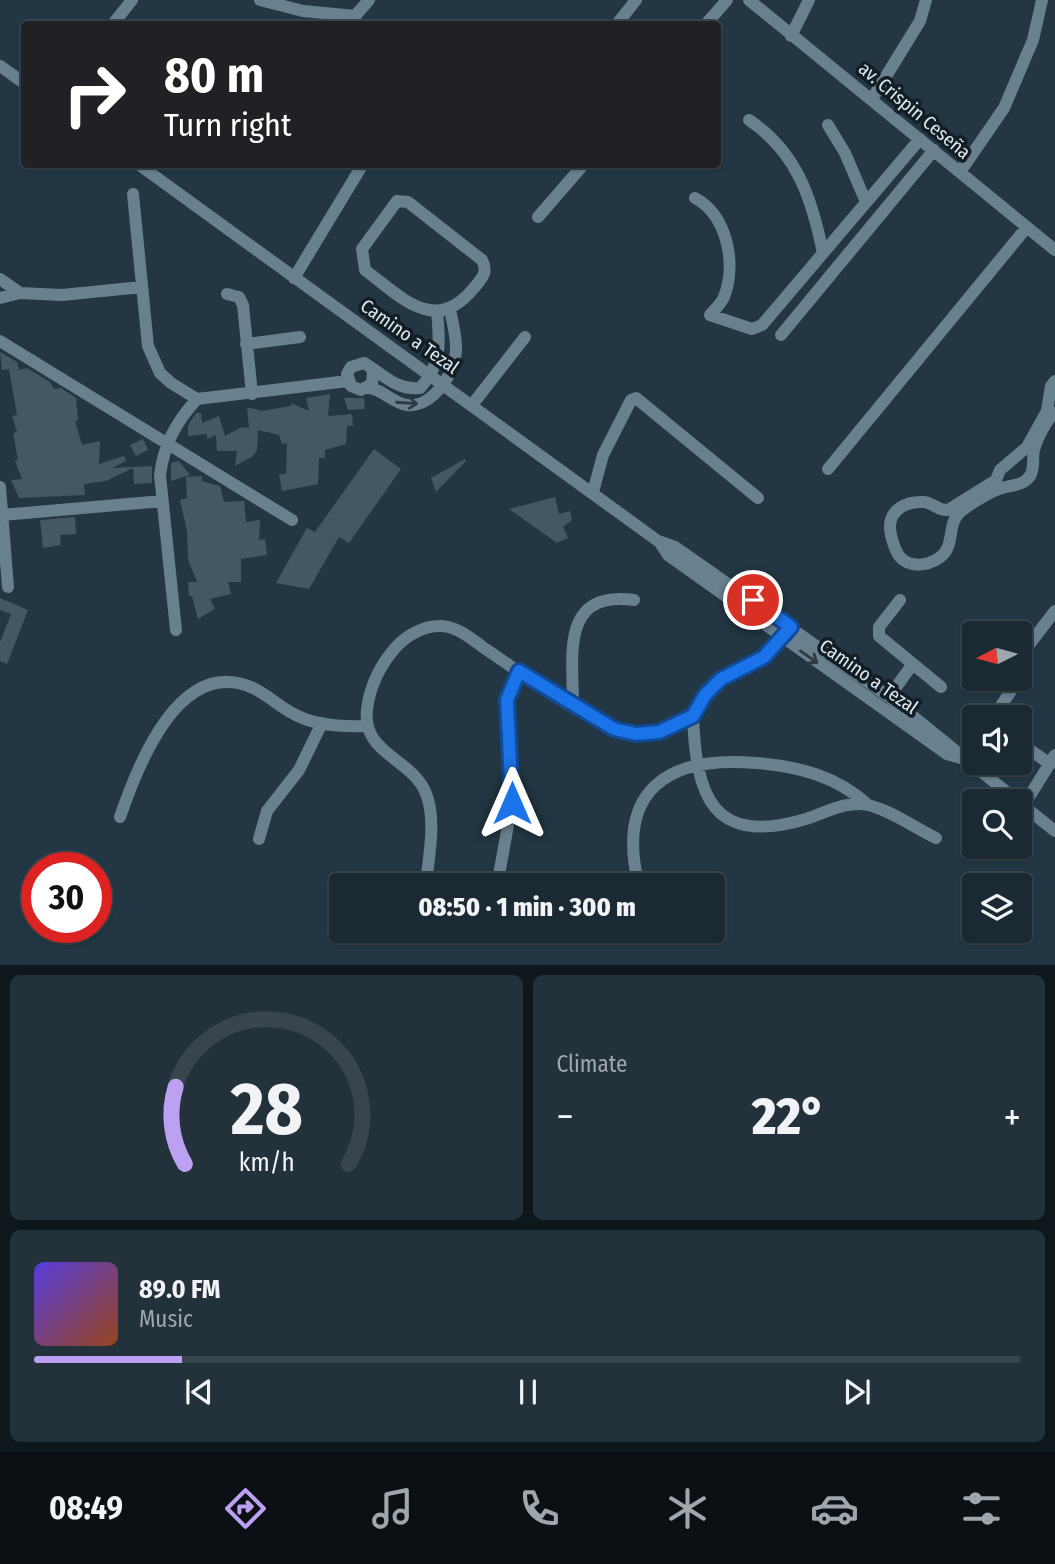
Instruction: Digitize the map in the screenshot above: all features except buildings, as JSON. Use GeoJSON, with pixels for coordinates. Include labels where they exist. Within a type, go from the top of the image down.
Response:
{"type":"FeatureCollection","features":[{"type":"Feature","properties":{"kind":"street"},"geometry":{"type":"LineString","coordinates":[[115,21],[132,0]]}},
{"type":"Feature","properties":{"kind":"street"},"geometry":{"type":"LineString","coordinates":[[260,0],[352,20],[369,0]]}},
{"type":"Feature","properties":{"kind":"street"},"geometry":{"type":"LineString","coordinates":[[619,21],[636,0]]}},
{"type":"Feature","properties":{"kind":"street"},"geometry":{"type":"LineString","coordinates":[[709,21],[727,0]]}},
{"type":"Feature","properties":{"kind":"street","name":"av. Crispin Ceseña"},"geometry":{"type":"LineString","coordinates":[[749,0],[1055,250]]}},
{"type":"Feature","properties":{"kind":"street"},"geometry":{"type":"LineString","coordinates":[[791,36],[809,0]]}},
{"type":"Feature","properties":{"kind":"street"},"geometry":{"type":"LineString","coordinates":[[872,99],[920,21],[926,0]]}},
{"type":"Feature","properties":{"kind":"street"},"geometry":{"type":"LineString","coordinates":[[960,172],[1004,108],[1033,40],[1042,0]]}},
{"type":"Feature","properties":{"kind":"street"},"geometry":{"type":"LineString","coordinates":[[0,66],[21,81]]}},
{"type":"Feature","properties":{"kind":"street"},"geometry":{"type":"LineString","coordinates":[[749,120],[783,149],[802,176],[814,208],[823,253]]}},
{"type":"Feature","properties":{"kind":"street"},"geometry":{"type":"LineString","coordinates":[[828,125],[845,153],[866,202]]}},
{"type":"Feature","properties":{"kind":"street"},"geometry":{"type":"LineString","coordinates":[[695,198],[709,205],[727,244],[730,270],[723,298],[710,315],[752,329],[762,325],[919,139]]}},
{"type":"Feature","properties":{"kind":"street"},"geometry":{"type":"LineString","coordinates":[[781,335],[933,150]]}},
{"type":"Feature","properties":{"kind":"street","name":"Camino a Tezal"},"geometry":{"type":"LineString","coordinates":[[143,168],[659,541],[675,547],[889,697],[952,745],[962,757]]}},
{"type":"Feature","properties":{"kind":"street"},"geometry":{"type":"LineString","coordinates":[[294,278],[361,168]]}},
{"type":"Feature","properties":{"kind":"street"},"geometry":{"type":"LineString","coordinates":[[538,217],[581,168]]}},
{"type":"Feature","properties":{"kind":"street"},"geometry":{"type":"LineString","coordinates":[[133,194],[148,346],[153,362],[171,383],[197,399],[348,381]]}},
{"type":"Feature","properties":{"kind":"street"},"geometry":{"type":"LineString","coordinates":[[397,201],[408,202],[482,260],[486,267],[485,274],[466,298],[444,310],[418,307],[365,270],[362,248],[397,201]]}},
{"type":"Feature","properties":{"kind":"street"},"geometry":{"type":"LineString","coordinates":[[828,469],[1027,227]]}},
{"type":"Feature","properties":{"kind":"street"},"geometry":{"type":"LineString","coordinates":[[0,279],[20,293]]}},
{"type":"Feature","properties":{"kind":"street"},"geometry":{"type":"LineString","coordinates":[[0,298],[20,293],[62,296],[142,287]]}},
{"type":"Feature","properties":{"kind":"street"},"geometry":{"type":"LineString","coordinates":[[227,294],[242,301],[252,394]]}},
{"type":"Feature","properties":{"kind":"street"},"geometry":{"type":"LineString","coordinates":[[444,310],[456,349],[444,384],[425,402],[410,405],[396,402],[376,389],[356,389],[348,381],[348,374],[357,363],[370,367],[401,387],[420,388],[432,375],[440,348],[444,310]]}},
{"type":"Feature","properties":{"kind":"street"},"geometry":{"type":"LineString","coordinates":[[246,344],[300,337]]}},
{"type":"Feature","properties":{"kind":"street"},"geometry":{"type":"LineString","coordinates":[[472,405],[525,337]]}},
{"type":"Feature","properties":{"kind":"street"},"geometry":{"type":"LineString","coordinates":[[0,341],[292,520]]}},
{"type":"Feature","properties":{"kind":"street"},"geometry":{"type":"LineString","coordinates":[[367,388],[374,379],[370,367]]}},
{"type":"Feature","properties":{"kind":"street"},"geometry":{"type":"LineString","coordinates":[[1055,380],[1051,386],[1047,411],[1027,447],[1000,470],[996,480],[948,510],[943,511],[925,502],[906,504],[891,517],[890,530],[897,553],[903,560],[912,565],[927,564],[940,558],[949,548],[954,519],[962,510],[1002,488],[1025,481],[1032,473],[1033,452],[1055,413]]}},
{"type":"Feature","properties":{"kind":"street"},"geometry":{"type":"LineString","coordinates":[[593,492],[603,454],[631,400],[636,398],[758,498]]}},
{"type":"Feature","properties":{"kind":"street"},"geometry":{"type":"LineString","coordinates":[[176,630],[160,475],[173,431],[197,399]]}},
{"type":"Feature","properties":{"kind":"street"},"geometry":{"type":"LineString","coordinates":[[0,487],[8,587]]}},
{"type":"Feature","properties":{"kind":"street"},"geometry":{"type":"LineString","coordinates":[[2,515],[163,501]]}},
{"type":"Feature","properties":{"kind":"street","name":"Camino a Tezal"},"geometry":{"type":"LineString","coordinates":[[659,541],[668,555],[782,639],[947,754],[962,758]]}},
{"type":"Feature","properties":{"kind":"street"},"geometry":{"type":"LineString","coordinates":[[573,705],[572,650],[575,629],[581,615],[594,604],[610,598],[634,600]]}},
{"type":"Feature","properties":{"kind":"street"},"geometry":{"type":"LineString","coordinates":[[900,600],[879,628],[880,636],[941,687]]}},
{"type":"Feature","properties":{"kind":"street"},"geometry":{"type":"LineString","coordinates":[[1032,641],[1055,611]]}},
{"type":"Feature","properties":{"kind":"street"},"geometry":{"type":"LineString","coordinates":[[427,873],[431,839],[425,792],[413,774],[373,742],[367,726],[373,685],[384,660],[403,639],[428,627],[456,629],[614,729],[636,734],[659,732],[693,716]]}},
{"type":"Feature","properties":{"kind":"street"},"geometry":{"type":"LineString","coordinates":[[791,627],[764,657],[721,679],[705,695],[693,716],[695,763],[702,786],[722,815],[738,823],[780,826],[838,807],[868,805]]}},
{"type":"Feature","properties":{"kind":"street"},"geometry":{"type":"LineString","coordinates":[[889,697],[912,665]]}},
{"type":"Feature","properties":{"kind":"street"},"geometry":{"type":"LineString","coordinates":[[499,873],[512,803],[507,700],[519,671]]}},
{"type":"Feature","properties":{"kind":"street"},"geometry":{"type":"LineString","coordinates":[[120,817],[141,763],[170,712],[186,698],[212,686],[236,683],[253,688],[295,715],[341,727],[367,726]]}},
{"type":"Feature","properties":{"kind":"street"},"geometry":{"type":"LineString","coordinates":[[259,839],[267,811],[299,770],[322,723]]}},
{"type":"Feature","properties":{"kind":"street"},"geometry":{"type":"LineString","coordinates":[[1031,789],[1052,760],[1032,749]]}},
{"type":"Feature","properties":{"kind":"street"},"geometry":{"type":"LineString","coordinates":[[636,873],[632,850],[633,828],[640,808],[649,793],[668,775],[695,763],[747,762],[806,771],[853,791],[868,805],[936,838]]}},
{"type":"Feature","properties":{"kind":"street","name":"Camino a Tezal"},"geometry":{"type":"LineString","coordinates":[[985,775],[1003,789]]}},
{"type":"Feature","properties":{"kind":"street","name":"Camino a Tezal"},"geometry":{"type":"LineString","coordinates":[[1032,812],[1055,831]]}},
{"type":"Feature","properties":{"kind":"route"},"geometry":{"type":"LineString","coordinates":[[512,803],[507,700],[519,671],[614,729],[636,734],[659,732],[693,716],[705,695],[721,679],[764,657],[791,627],[753,600]]}}]}
